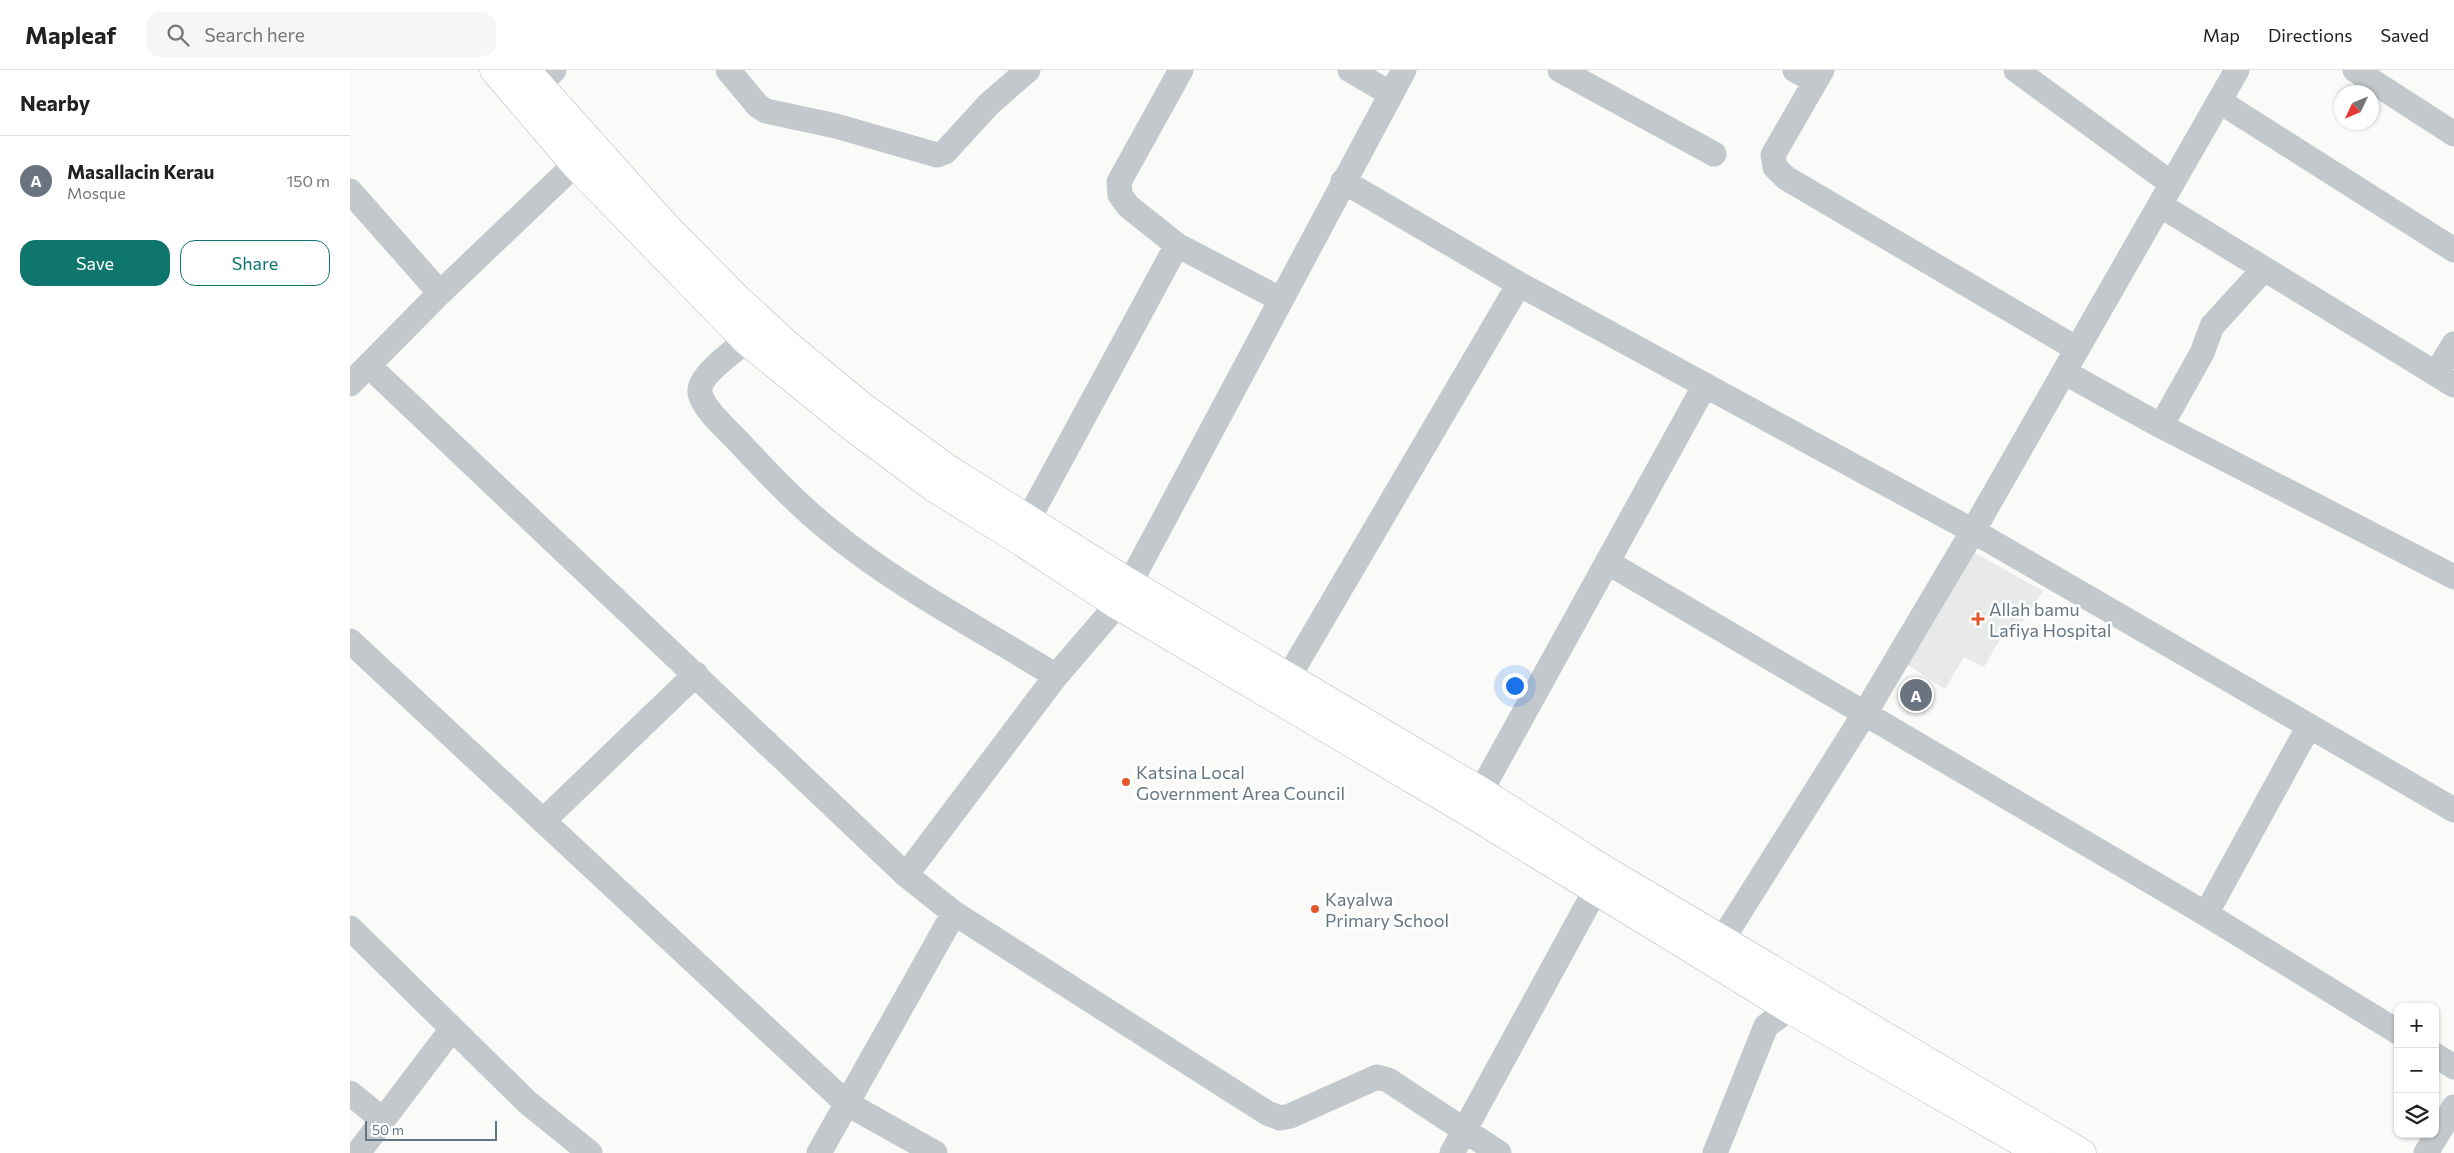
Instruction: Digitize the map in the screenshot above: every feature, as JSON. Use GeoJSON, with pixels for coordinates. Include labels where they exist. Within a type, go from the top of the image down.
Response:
{"type":"FeatureCollection","features":[{"type":"Feature","properties":{"kind":"main road"},"geometry":{"type":"LineString","coordinates":[[494,70],[584,155],[666,226],[788,345],[906,439],[947,468],[1029,518],[1124,594],[1288,678],[1480,791],[1722,940],[2082,1153]]}},
{"type":"Feature","properties":{"kind":"main road"},"geometry":{"type":"LineString","coordinates":[[540,75],[584,155],[746,341],[892,458],[1124,594],[1468,812],[1789,1009],[2040,1153]]}},
{"type":"Feature","properties":{"kind":"street"},"geometry":{"type":"LineString","coordinates":[[728,70],[758,106],[766,111],[836,126],[937,154],[944,152],[989,104],[1028,70]]}},
{"type":"Feature","properties":{"kind":"street"},"geometry":{"type":"LineString","coordinates":[[1181,70],[1119,182],[1120,195],[1128,206],[1177,245],[1280,300]]}},
{"type":"Feature","properties":{"kind":"street"},"geometry":{"type":"LineString","coordinates":[[1350,70],[1391,94]]}},
{"type":"Feature","properties":{"kind":"street"},"geometry":{"type":"LineString","coordinates":[[906,875],[1056,676],[1124,594],[1404,70]]}},
{"type":"Feature","properties":{"kind":"street"},"geometry":{"type":"LineString","coordinates":[[1560,70],[1714,154]]}},
{"type":"Feature","properties":{"kind":"street"},"geometry":{"type":"LineString","coordinates":[[2016,70],[2172,184]]}},
{"type":"Feature","properties":{"kind":"street"},"geometry":{"type":"LineString","coordinates":[[1722,940],[1865,713],[1973,531],[2237,70]]}},
{"type":"Feature","properties":{"kind":"street"},"geometry":{"type":"LineString","coordinates":[[2355,70],[2454,134]]}},
{"type":"Feature","properties":{"kind":"street"},"geometry":{"type":"LineString","coordinates":[[1811,74],[1773,155],[1775,167],[1786,178],[2077,350]]}},
{"type":"Feature","properties":{"kind":"street"},"geometry":{"type":"LineString","coordinates":[[2220,101],[2454,250]]}},
{"type":"Feature","properties":{"kind":"street"},"geometry":{"type":"LineString","coordinates":[[584,155],[356,376],[696,674],[906,875],[954,913],[1267,1114],[1280,1118],[1290,1116],[1377,1077],[1388,1080],[1499,1153]]}},
{"type":"Feature","properties":{"kind":"street"},"geometry":{"type":"LineString","coordinates":[[1343,181],[1519,284],[1973,531],[2454,810]]}},
{"type":"Feature","properties":{"kind":"street"},"geometry":{"type":"LineString","coordinates":[[350,191],[440,293]]}},
{"type":"Feature","properties":{"kind":"street"},"geometry":{"type":"LineString","coordinates":[[2160,205],[2445,379],[2454,344]]}},
{"type":"Feature","properties":{"kind":"street"},"geometry":{"type":"LineString","coordinates":[[1029,518],[1177,245]]}},
{"type":"Feature","properties":{"kind":"street"},"geometry":{"type":"LineString","coordinates":[[2161,426],[2202,353],[2212,326],[2264,269]]}},
{"type":"Feature","properties":{"kind":"street"},"geometry":{"type":"LineString","coordinates":[[1288,678],[1519,284]]}},
{"type":"Feature","properties":{"kind":"street"},"geometry":{"type":"LineString","coordinates":[[746,341],[702,379],[699,390],[702,400],[723,426],[780,486],[828,529],[882,569],[1056,676]]}},
{"type":"Feature","properties":{"kind":"street"},"geometry":{"type":"LineString","coordinates":[[2064,372],[2161,426],[2454,578]]}},
{"type":"Feature","properties":{"kind":"street"},"geometry":{"type":"LineString","coordinates":[[1480,791],[1705,385]]}},
{"type":"Feature","properties":{"kind":"street"},"geometry":{"type":"LineString","coordinates":[[1607,562],[2206,914],[2394,1030]]}},
{"type":"Feature","properties":{"kind":"street"},"geometry":{"type":"LineString","coordinates":[[350,641],[846,1104],[935,1153]]}},
{"type":"Feature","properties":{"kind":"street"},"geometry":{"type":"LineString","coordinates":[[543,820],[696,674]]}},
{"type":"Feature","properties":{"kind":"street"},"geometry":{"type":"LineString","coordinates":[[2206,914],[2309,726]]}},
{"type":"Feature","properties":{"kind":"street"},"geometry":{"type":"LineString","coordinates":[[1452,1153],[1595,891]]}},
{"type":"Feature","properties":{"kind":"street"},"geometry":{"type":"LineString","coordinates":[[819,1153],[954,913]]}},
{"type":"Feature","properties":{"kind":"street"},"geometry":{"type":"LineString","coordinates":[[350,928],[452,1029],[582,1151]]}},
{"type":"Feature","properties":{"kind":"street"},"geometry":{"type":"LineString","coordinates":[[1715,1153],[1766,1026],[1789,1009]]}},
{"type":"Feature","properties":{"kind":"street"},"geometry":{"type":"LineString","coordinates":[[358,1153],[452,1029]]}},
{"type":"Feature","properties":{"kind":"street"},"geometry":{"type":"LineString","coordinates":[[2439,1058],[2454,1067]]}},
{"type":"Feature","properties":{"kind":"street"},"geometry":{"type":"LineString","coordinates":[[350,1093],[383,1120]]}},
{"type":"Feature","properties":{"kind":"street"},"geometry":{"type":"LineString","coordinates":[[2426,1153],[2454,1107]]}},
{"type":"Feature","properties":{"kind":"shaded area","name":"Allah bamu Lafiya Hospital"},"geometry":{"type":"Polygon","coordinates":[[[1966,548],[2043,591],[2019,627],[2005,631],[1984,667],[1964,657],[1945,689],[1906,664],[1966,548]]]}},
{"type":"Feature","properties":{"kind":"place","name":"Allah bamu Lafiya Hospital"},"geometry":{"type":"Point","coordinates":[1978,619]}},
{"type":"Feature","properties":{"kind":"place","name":"Masallacin Kerau"},"geometry":{"type":"Point","coordinates":[1916,695]}},
{"type":"Feature","properties":{"kind":"place","name":"Katsina Local Government Area Council"},"geometry":{"type":"Point","coordinates":[1126,782]}},
{"type":"Feature","properties":{"kind":"place","name":"Kayalwa Primary School"},"geometry":{"type":"Point","coordinates":[1315,909]}}]}
